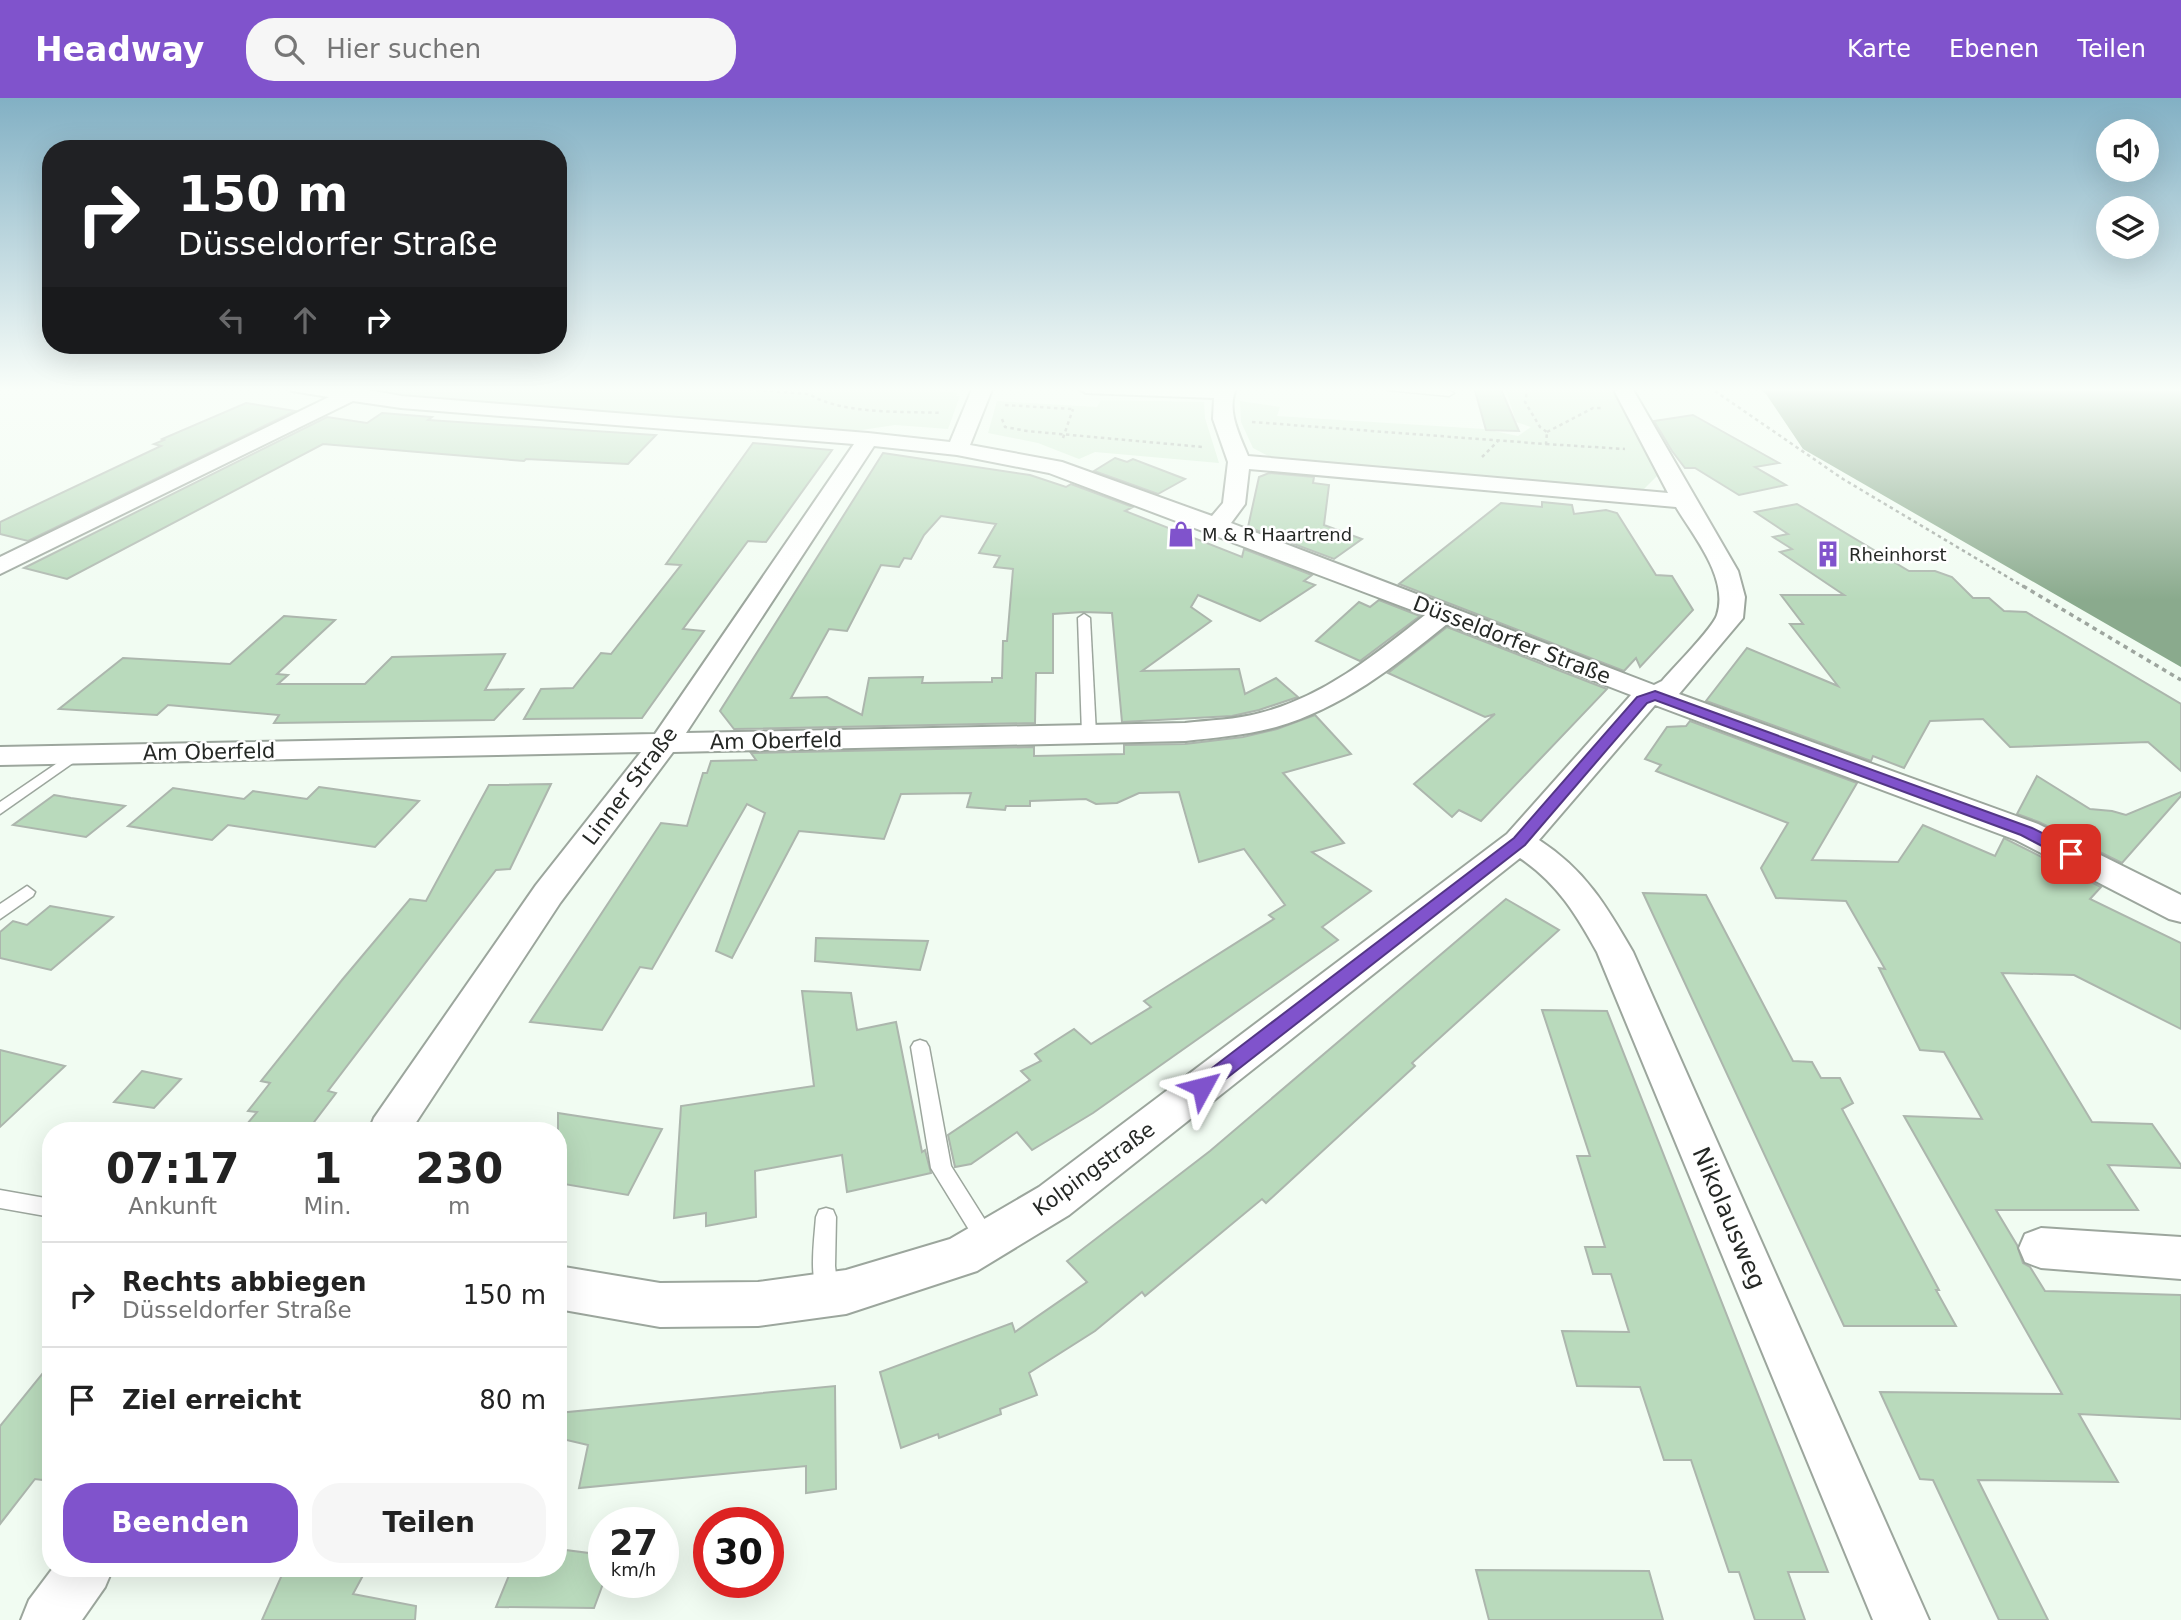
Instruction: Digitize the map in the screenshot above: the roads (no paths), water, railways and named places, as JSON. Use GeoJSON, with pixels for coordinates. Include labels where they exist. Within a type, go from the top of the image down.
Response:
{"type":"FeatureCollection","features":[{"type":"Feature","properties":{"kind":"street"},"geometry":{"type":"LineString","coordinates":[[0,567],[220,458]]}},
{"type":"Feature","properties":{"kind":"street","name":"Linner Straße"},"geometry":{"type":"LineString","coordinates":[[394,1122],[548,894],[664,743],[854,458]]}},
{"type":"Feature","properties":{"kind":"street","name":"Düsseldorfer Straße"},"geometry":{"type":"LineString","coordinates":[[1009,458],[1032,462],[1217,526],[1655,695],[2027,832],[2181,910]]}},
{"type":"Feature","properties":{"kind":"street"},"geometry":{"type":"LineString","coordinates":[[1217,526],[1234,504],[1236,458]]}},
{"type":"Feature","properties":{"kind":"street"},"geometry":{"type":"LineString","coordinates":[[1256,458],[1684,501]]}},
{"type":"Feature","properties":{"kind":"street","name":"Kolpingstraße"},"geometry":{"type":"LineString","coordinates":[[567,1289],[660,1305],[758,1304],[846,1292],[961,1256],[1054,1202],[1519,842],[1642,700],[1672,687],[1730,618],[1732,597],[1726,571],[1661,458]]}},
{"type":"Feature","properties":{"kind":"street","name":"Am Oberfeld"},"geometry":{"type":"LineString","coordinates":[[0,756],[1185,732],[1265,720],[1320,702],[1363,678],[1444,613]]}},
{"type":"Feature","properties":{"kind":"street","name":"Nikolausweg"},"geometry":{"type":"LineString","coordinates":[[1519,842],[1546,860],[1584,898],[1615,952],[1901,1620]]}},
{"type":"Feature","properties":{"kind":"street"},"geometry":{"type":"LineString","coordinates":[[2041,1248],[2181,1258]]}},
{"type":"Feature","properties":{"kind":"street"},"geometry":{"type":"LineString","coordinates":[[49,1620],[80,1577]]}},
{"type":"Feature","properties":{"kind":"lane"},"geometry":{"type":"LineString","coordinates":[[1084,618],[1089,734]]}},
{"type":"Feature","properties":{"kind":"lane"},"geometry":{"type":"LineString","coordinates":[[0,808],[75,755]]}},
{"type":"Feature","properties":{"kind":"lane"},"geometry":{"type":"LineString","coordinates":[[0,913],[27,892]]}},
{"type":"Feature","properties":{"kind":"lane"},"geometry":{"type":"LineString","coordinates":[[920,1047],[941,1168],[987,1241]]}},
{"type":"Feature","properties":{"kind":"lane"},"geometry":{"type":"LineString","coordinates":[[0,1199],[42,1206]]}},
{"type":"Feature","properties":{"kind":"lane"},"geometry":{"type":"LineString","coordinates":[[825,1217],[824,1266],[828,1294]]}},
{"type":"Feature","properties":{"kind":"place","name":"M & R Haartrend"},"geometry":{"type":"Point","coordinates":[1181,534]}},
{"type":"Feature","properties":{"kind":"place","name":"Rheinhorst"},"geometry":{"type":"Point","coordinates":[1828,554]}}]}
